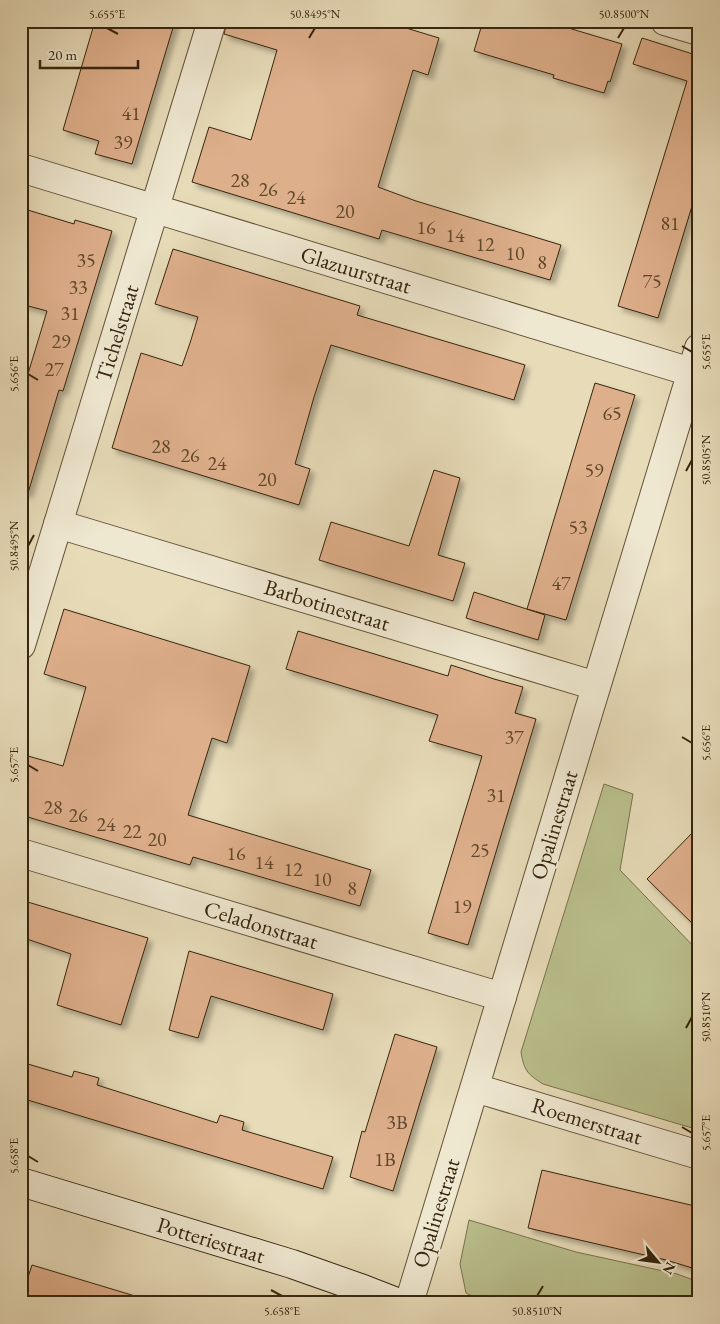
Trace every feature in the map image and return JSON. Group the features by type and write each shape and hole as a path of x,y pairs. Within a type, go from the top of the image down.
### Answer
{"street":[{"name":"Tichelstraat","path":"21,645 212,21"},
{"path":"665,21 699,31"},
{"name":"Glazuurstraat","path":"21,168 155,208 695,360"},
{"name":"Opalinestraat","path":"409,1303 695,360"},
{"name":"Barbotinestraat","path":"58,524 596,686"},
{"name":"Celadonstraat","path":"21,853 502,997"},
{"name":"Roemerstraat","path":"475,1088 699,1155"},
{"name":"Potteriestraat","path":"21,1182 292,1264 360,1296 399,1303"}],"green space":[{"path":"604,784 633,794 620,870 699,952 699,1130 543,1084 527,1071 523,1063 521,1052"},
{"path":"469,1220 576,1252 677,1274 699,1282 699,1303 486,1303 466,1293 460,1264"}],"building":[{"path":"95,21 175,21 132,164 95,154 99,141 63,130"},
{"path":"227,21 383,21 439,38 428,75 413,70 378,187 416,201 561,245 550,280 382,230 379,239 192,182 209,127 251,140 277,50 224,34"},
{"path":"483,21 545,21 622,44 610,82 608,81 604,93 553,78 554,75 474,51"},
{"path":"642,38 699,56 699,183 658,318 618,306 687,81 633,64"},
{"path":"21,208 74,224 75,220 112,231 63,391 59,390 28,493 21,492 21,397 47,311 21,304"},
{"path":"173,249 360,306 357,315 525,365 514,400 331,345 295,464 310,469 299,505 112,448 141,353 182,366 198,317 155,304"},
{"path":"595,383 635,395 566,620 527,609"},
{"path":"434,470 460,478 438,555 465,563 453,601 319,560 331,522 409,546"},
{"path":"474,592 545,615 538,640 466,618"},
{"path":"64,609 250,666 227,743 212,738 188,815 371,870 360,906 193,857 190,865 21,815 21,754 63,766 86,687 44,674"},
{"path":"298,631 448,676 451,665 523,687 515,713 536,719 468,945 428,933 482,756 429,741 438,715 286,669"},
{"path":"699,826 699,930 647,879"},
{"path":"21,900 148,938 121,1025 57,1005 71,954 21,937"},
{"path":"189,951 333,994 323,1030 211,996 198,1038 169,1030"},
{"path":"395,1034 437,1047 393,1191 350,1177 362,1131 365,1132"},
{"path":"21,1062 72,1077 74,1071 99,1078 97,1085 217,1123 220,1115 244,1122 242,1130 333,1157 323,1189 21,1098"},
{"path":"542,1170 699,1207 699,1270 666,1260 528,1228"},
{"path":"32,1265 135,1296 134,1303 21,1303"}]}
